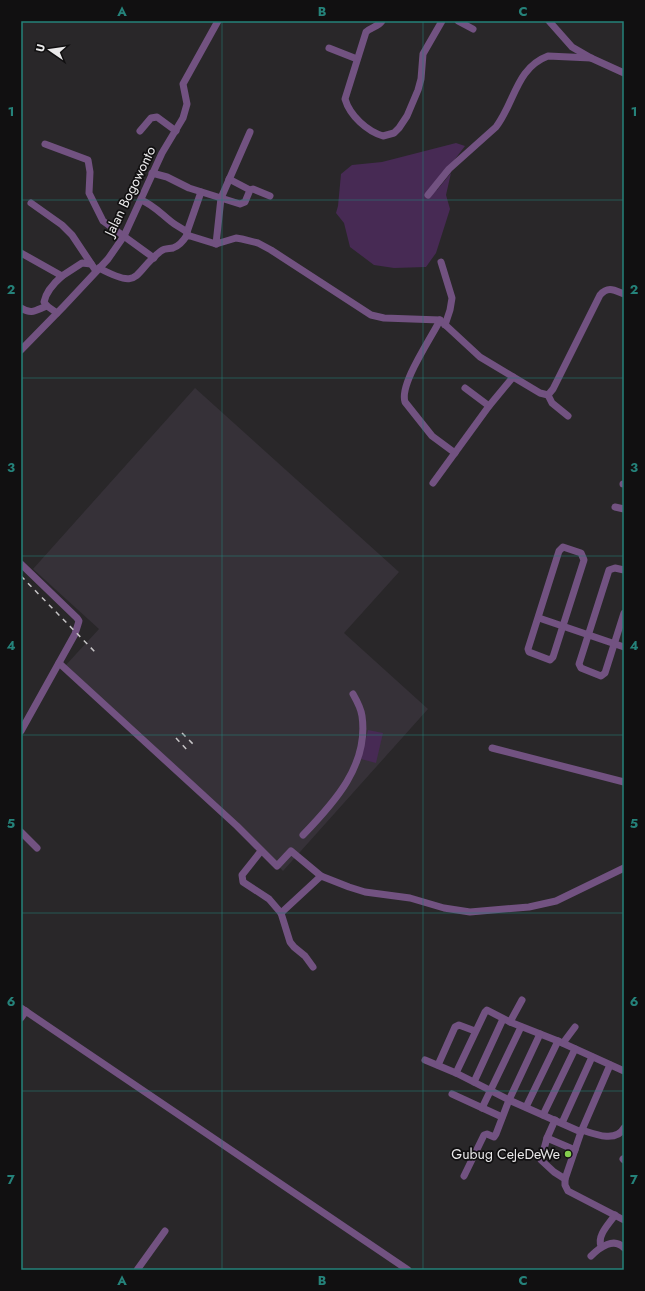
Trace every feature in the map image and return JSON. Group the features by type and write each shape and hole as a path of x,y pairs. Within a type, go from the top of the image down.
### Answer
{"street":[{"name":"Jalan Bogowonto","path":"21,350 114,252 124,236 162,153 183,118 186,109 183,84 218,21"},
{"path":"382,21 366,32 346,95 346,103 354,116 371,131 383,136 394,134 414,101 421,79 423,54 442,21"},
{"path":"458,21 473,29"},
{"path":"549,21 572,47 591,58 624,73"},
{"path":"329,48 357,59"},
{"path":"428,195 449,168 496,127 502,119 523,74 530,66 548,56 591,58"},
{"path":"140,130 151,118 157,117 176,130"},
{"path":"216,244 221,198 250,132"},
{"path":"45,144 88,160 90,172 89,193 100,217 154,258"},
{"path":"152,173 167,177 189,188 240,204 245,202 250,190"},
{"path":"229,180 250,190 254,189 270,196"},
{"path":"30,203 72,235 91,264 98,269 126,279 140,274 163,250 179,245 187,233 201,192"},
{"path":"141,200 151,205 187,233 216,244 236,238 258,243 371,315 377,317 443,323 480,357 540,393 548,395 552,403 568,416"},
{"path":"21,253 62,276"},
{"path":"441,262 452,298 450,310 412,372 403,397 405,402 432,436 455,453"},
{"path":"57,313 44,302 46,295 53,284 62,276 82,263 91,264"},
{"path":"548,395 553,389 600,295 604,290 608,289 624,294"},
{"path":"21,308 32,312 47,306"},
{"path":"433,483 513,377"},
{"path":"465,388 490,406"},
{"path":"615,507 624,509"},
{"path":"563,547 582,554 584,560 553,657 550,660 528,651 538,618 559,550 563,547"},
{"path":"21,564 78,620 75,634 61,665 23,723 21,731"},
{"path":"624,570 615,568 608,570 579,667 601,676 605,673 624,613"},
{"path":"538,618 624,647"},
{"path":"61,665 237,826 260,851 277,866 291,851 321,876 349,887 365,892 410,898 444,908 470,912 529,907 556,901 624,868"},
{"path":"303,835 322,815 356,766 361,744 362,724 360,707 353,694"},
{"path":"492,748 624,782"},
{"path":"21,832 37,848"},
{"path":"260,851 242,875 242,882 269,899 281,913 290,942 305,956 313,967"},
{"path":"281,913 321,876"},
{"path":"474,1082 507,1020 522,1000"},
{"path":"21,1018 23,1010 408,1270"},
{"path":"456,1072 486,1011 624,1071"},
{"path":"438,1065 455,1027 459,1025 475,1031"},
{"path":"482,1108 521,1027"},
{"path":"526,1107 560,1042 575,1027"},
{"path":"464,1176 484,1134 495,1136 509,1100 540,1034"},
{"path":"543,1115 575,1049"},
{"path":"565,1179 554,1172 541,1160 547,1138 558,1122 592,1057"},
{"path":"425,1060 456,1072 509,1100 581,1131 608,1136 621,1133 624,1128"},
{"path":"610,1065 581,1131 565,1179 565,1185 568,1191 624,1220"},
{"path":"452,1094 502,1117"},
{"path":"547,1138 575,1150"},
{"path":"601,1246 601,1237 615,1215"},
{"path":"137,1270 165,1231"},
{"path":"592,1256 601,1246 611,1243 623,1245"}],"shaded area":[{"path":"456,143 465,146 432,189 433,191 437,190 451,173 446,195 450,209 436,253 426,267 394,268 374,265 350,247 344,223 336,213 341,174 352,165 382,162"},
{"path":"195,388 399,572 344,633 428,709 283,871 217,803 65,666 99,629 33,569"},
{"path":"368,730 383,733 376,763 361,759"}],"railway":[{"path":"21,576 96,653"},
{"path":"182,733 193,744"},
{"path":"176,738 188,751"}],"place":[{"name":"Gubug CeJeDeWe","path":"568,1154"}]}
